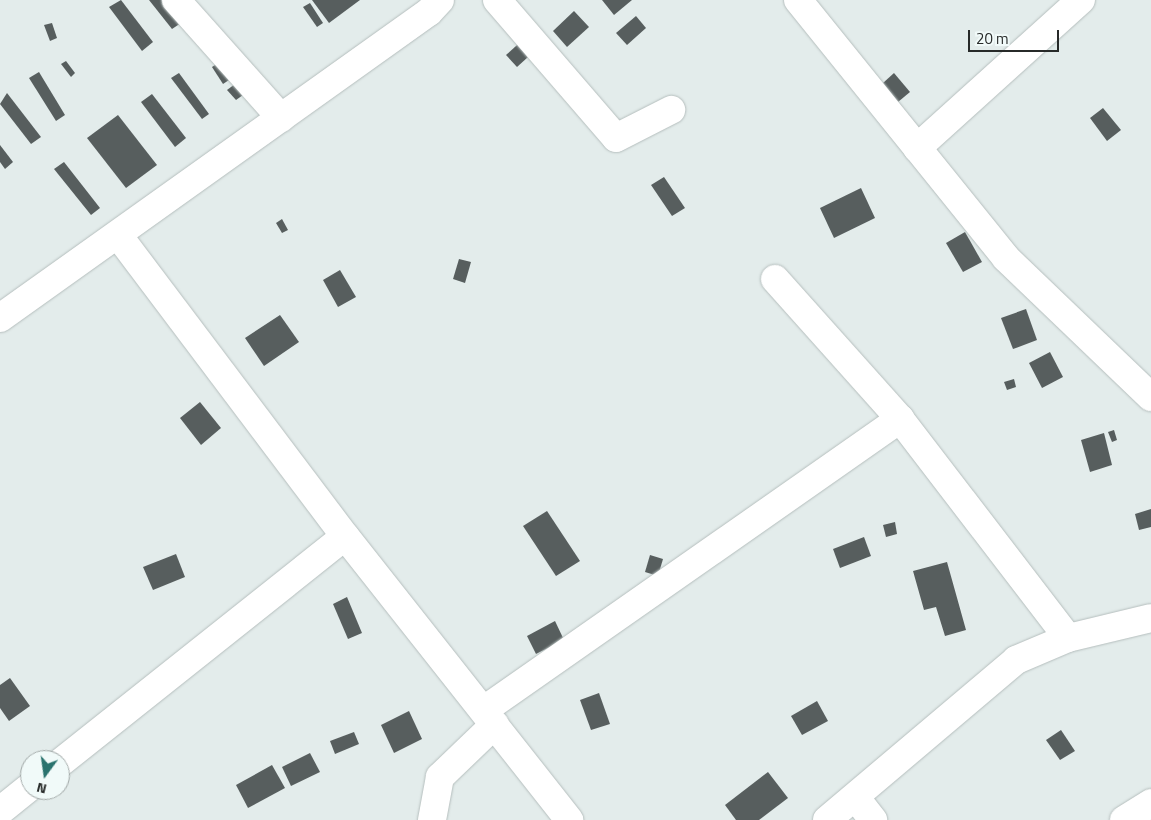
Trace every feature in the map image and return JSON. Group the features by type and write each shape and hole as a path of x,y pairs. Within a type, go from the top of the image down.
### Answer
{"street":[{"path":"176,0 281,118"},
{"path":"0,318 429,12 440,0"},
{"path":"497,0 616,138 672,110"},
{"path":"798,0 1006,258 1142,384 1151,397"},
{"path":"917,148 1081,0"},
{"path":"118,235 345,536 569,820"},
{"path":"776,279 900,419 1068,638"},
{"path":"432,820 440,777 489,717 900,419"},
{"path":"70,755 345,536"},
{"path":"828,820 1016,660 1068,638 1151,618"},
{"path":"0,811 20,795"},
{"path":"856,798 873,820"},
{"path":"1124,820 1151,803"}],"building":[{"path":"121,0 153,42 142,51 109,7"},
{"path":"149,0 162,0 181,23 172,29"},
{"path":"312,0 360,0 329,23"},
{"path":"602,0 632,0 614,15"},
{"path":"310,3 323,23 317,27 303,7"},
{"path":"574,11 589,27 567,47 553,31"},
{"path":"636,16 646,28 627,45 616,33"},
{"path":"52,23 57,38 50,41 44,25"},
{"path":"527,36 538,48 517,67 506,55"},
{"path":"66,61 75,73 71,77 61,64"},
{"path":"218,63 229,80 223,84 212,67"},
{"path":"39,72 65,115 56,121 29,78"},
{"path":"179,73 209,114 202,119 171,78"},
{"path":"894,73 910,92 898,102 883,83"},
{"path":"235,84 243,95 236,100 227,90"},
{"path":"7,93 41,137 31,144 0,104"},
{"path":"152,94 186,138 175,147 141,102"},
{"path":"1103,108 1121,130 1107,141 1090,118"},
{"path":"118,115 157,165 126,188 87,138"},
{"path":"0,145 13,162 5,169 0,162"},
{"path":"64,162 100,208 91,215 54,169"},
{"path":"664,177 685,208 672,216 651,185"},
{"path":"861,188 875,218 834,238 820,208"},
{"path":"282,219 288,230 282,233 276,223"},
{"path":"965,232 982,262 963,272 946,243"},
{"path":"459,259 471,262 465,283 453,279"},
{"path":"340,270 356,297 338,307 323,280"},
{"path":"1026,309 1037,340 1013,349 1001,318"},
{"path":"280,315 299,342 264,366 245,338"},
{"path":"1050,352 1063,377 1042,388 1029,363"},
{"path":"1014,379 1016,387 1007,390 1004,382"},
{"path":"200,402 221,428 201,445 180,418"},
{"path":"1114,430 1117,440 1112,442 1108,432"},
{"path":"1104,433 1112,465 1090,472 1081,440"},
{"path":"1151,509 1151,527 1139,530 1135,514"},
{"path":"547,511 580,561 556,576 523,526"},
{"path":"895,522 897,534 886,537 883,525"},
{"path":"864,537 871,556 840,568 833,549"},
{"path":"176,554 185,577 153,590 143,567"},
{"path":"650,555 663,559 658,576 645,572"},
{"path":"947,562 966,630 945,636 936,607 924,610 913,571"},
{"path":"347,597 362,633 348,639 333,604"},
{"path":"555,621 564,640 536,654 527,636"},
{"path":"10,678 30,706 9,721 0,708 0,685"},
{"path":"599,693 610,724 591,730 580,700"},
{"path":"817,701 828,721 802,735 791,716"},
{"path":"409,711 422,739 394,753 381,725"},
{"path":"1061,730 1075,751 1060,760 1046,740"},
{"path":"354,732 359,744 335,754 330,741"},
{"path":"310,753 320,772 291,786 282,767"},
{"path":"272,765 285,788 248,808 236,785"},
{"path":"768,772 788,798 759,820 736,820 725,805"}]}
